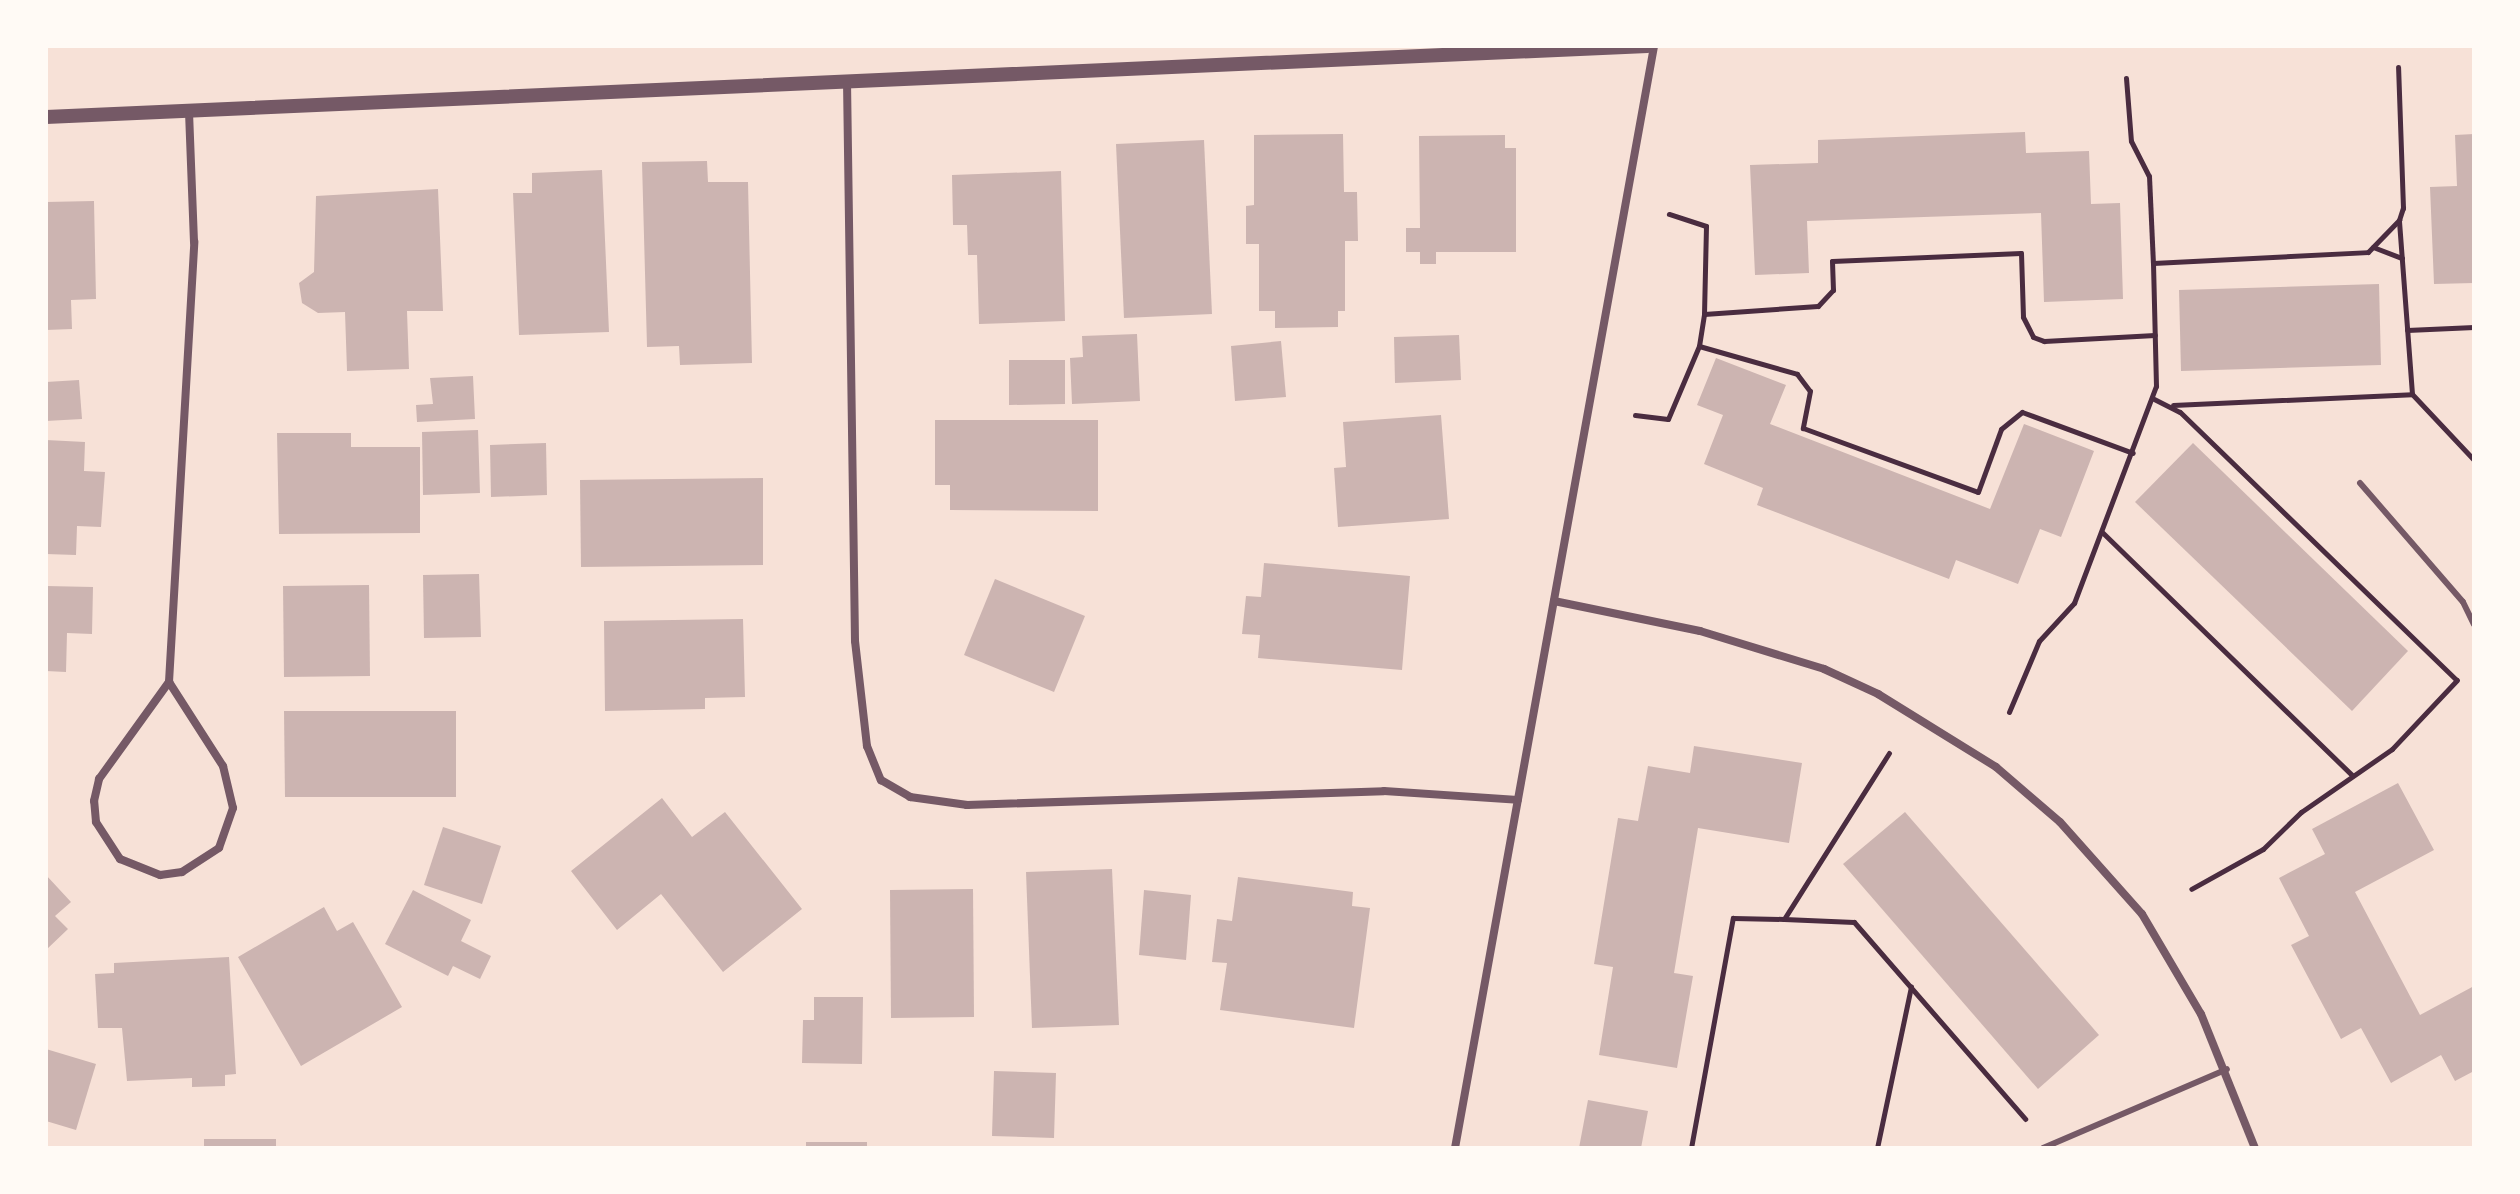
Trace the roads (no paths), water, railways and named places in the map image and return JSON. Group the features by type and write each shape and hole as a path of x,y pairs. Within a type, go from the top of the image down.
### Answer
{"street":[{"path":"46,117 1647,46"},
{"path":"1455,1148 1654,46"},
{"path":"847,81 855,641 867,746 881,780 910,797 967,805 1384,791 1518,800"},
{"path":"169,682 223,766 233,808 219,848 182,872 160,875 120,859 96,822 94,801 99,779 169,682 194,242 189,111"},
{"path":"1554,601 1714,635 1824,669 1902,708 1996,767 2060,822 2142,914 2172,959 2227,1069 2255,1148"}],"lane":[{"path":"2360,483 2463,602 2474,625"},
{"path":"2043,1148 2227,1069"}]}
